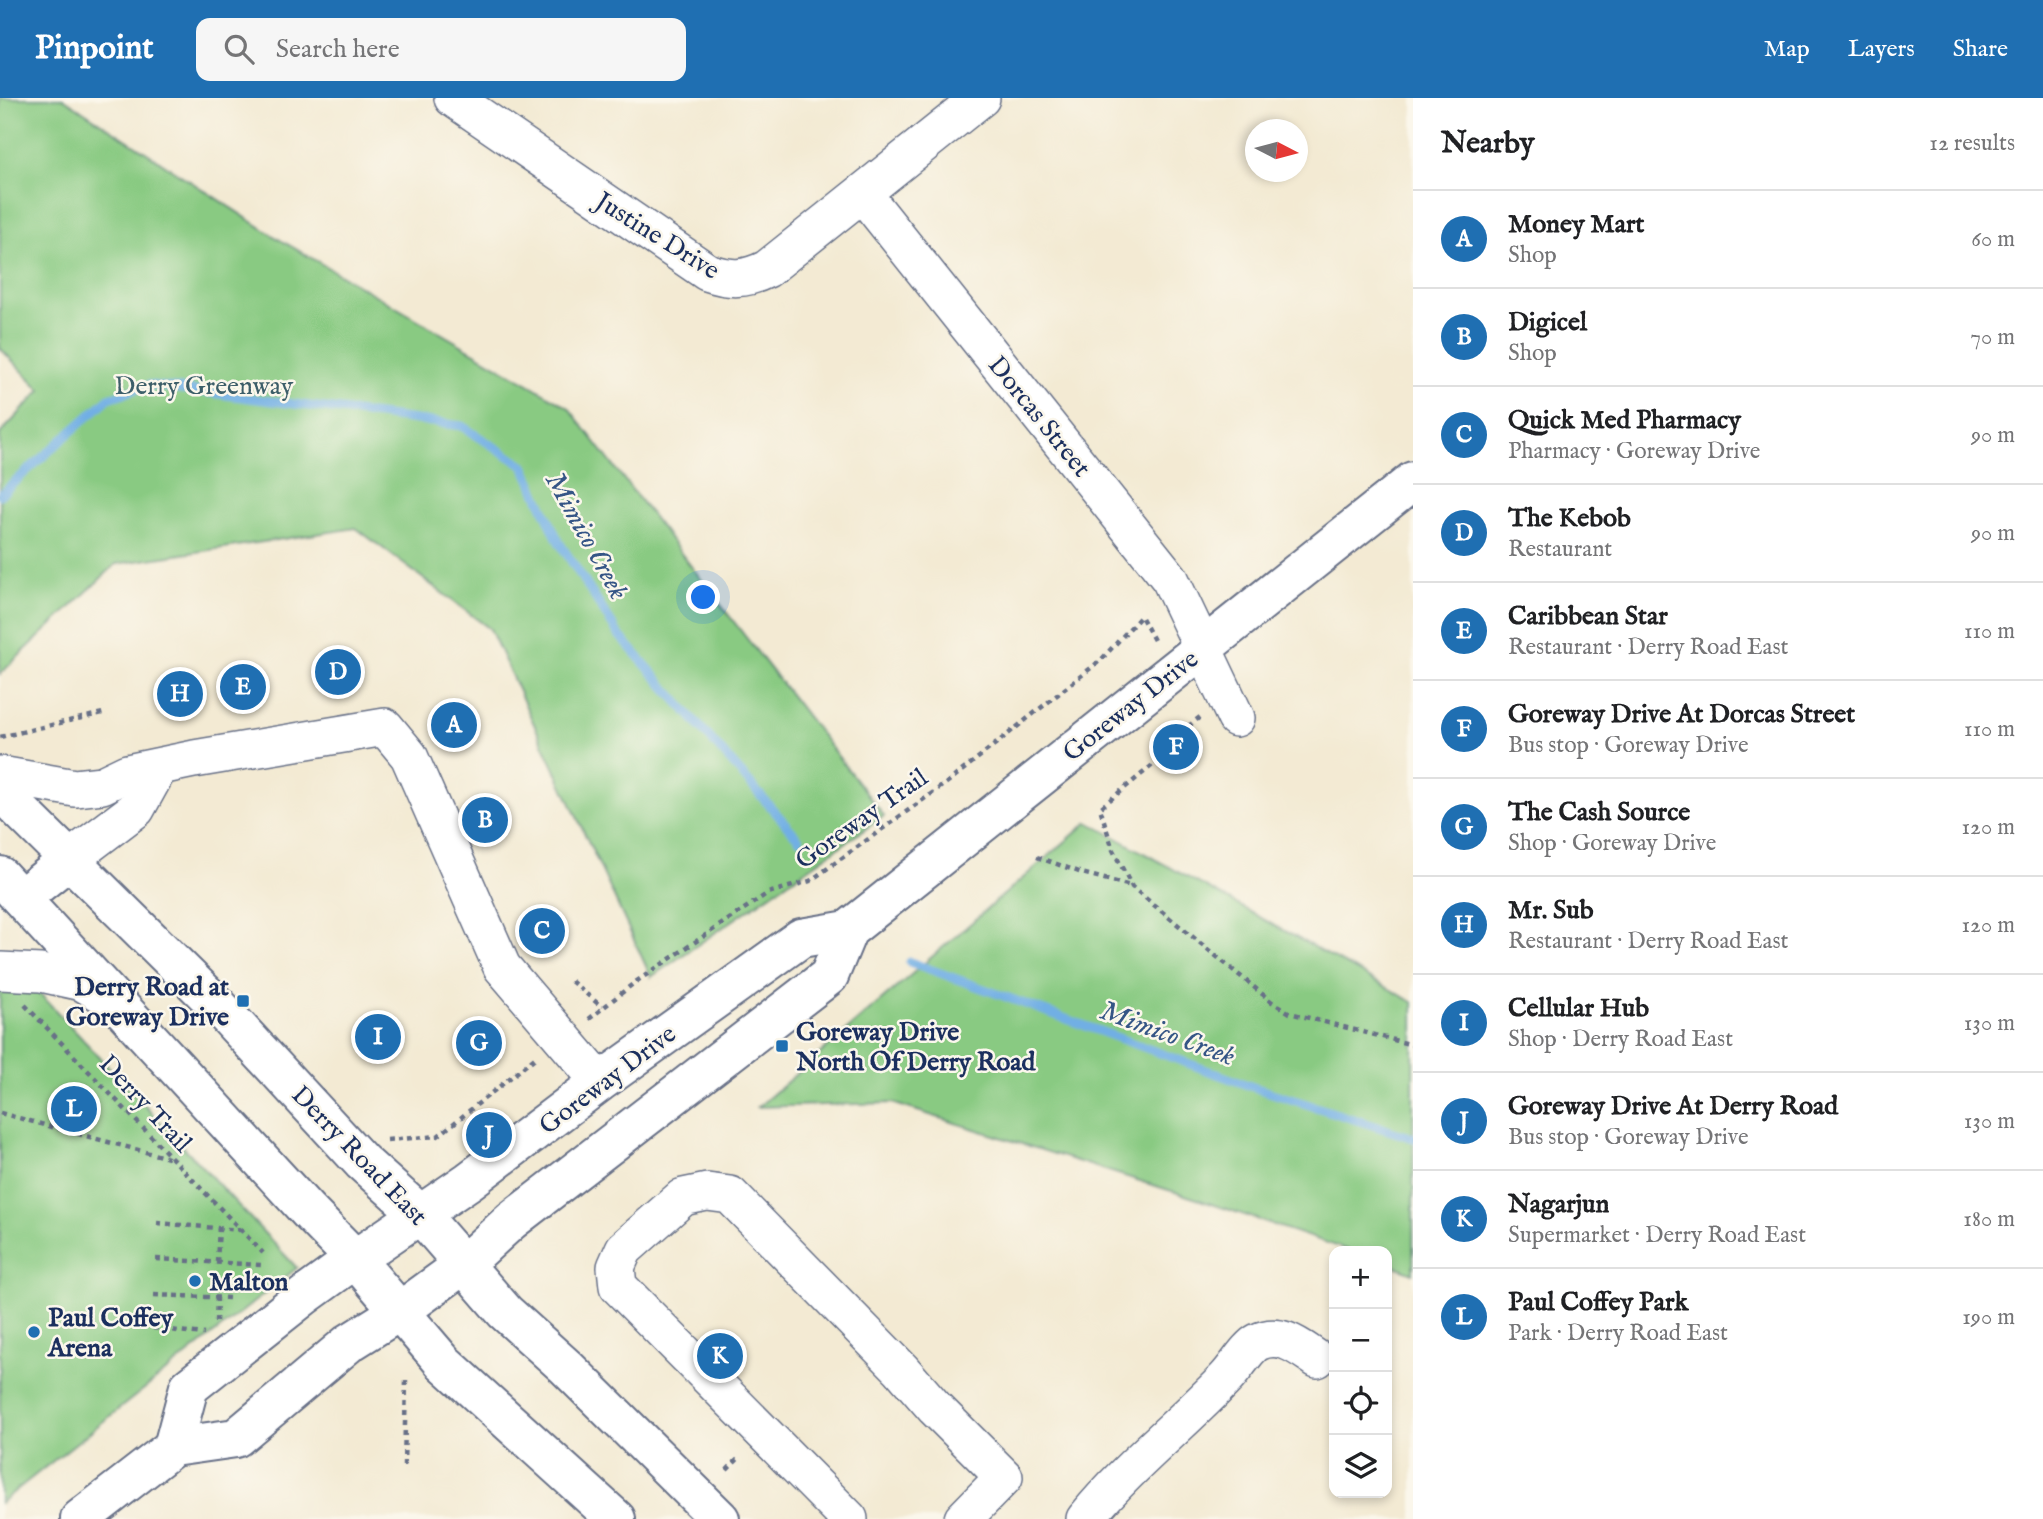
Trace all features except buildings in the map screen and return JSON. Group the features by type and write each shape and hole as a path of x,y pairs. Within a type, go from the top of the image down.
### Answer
{"main road":[{"name":"Goreway Drive","path":"80,1519 173,1447 236,1438 349,1343 400,1311 463,1265 510,1221 829,976 848,930 920,871 1202,649 1409,493"},
{"name":"Derry Road East","path":"0,791 219,1007 362,1162 420,1214 505,1312 566,1367 720,1519"},
{"path":"70,859 11,887 308,1212 355,1259 443,1363 615,1519"},
{"name":"Goreway Drive","path":"173,1447 189,1387 355,1259 480,1173 600,1082 801,938 848,930"}],"street":[{"name":"Justine Drive","path":"453,98 707,272 726,279 749,278 767,269 981,98"},
{"name":"Dorcas Street","path":"863,194 1170,579 1236,718"},
{"path":"0,775 75,788 102,785 127,773 194,759 385,727 409,756 502,967 600,1082"},
{"path":"70,859 136,808 158,768"},
{"path":"9,984 41,973 82,982 114,1001"},
{"path":"849,1519 618,1286 616,1267 624,1249 683,1197 706,1192 730,1195 1004,1477 963,1519"},
{"path":"1085,1519 1106,1494 1228,1376 1256,1342 1272,1338 1287,1340 1317,1359"}],"path":[{"name":"Goreway Trail","path":"584,1023 634,983 768,893 810,881 845,856 948,780 1101,660 1141,616 1148,629"},
{"path":"0,737 103,713"},
{"path":"1200,716 1174,737 1170,751 1100,808 1113,850 1132,887 1272,1002 1290,1013 1413,1045"},
{"path":"1037,857 1132,887"},
{"path":"571,981 602,1007"},
{"name":"Derry Trail","path":"9,984 263,1253"},
{"path":"386,1140 439,1136 540,1054"},
{"path":"0,1113 171,1158"},
{"path":"157,1223 240,1230"},
{"path":"217,1262 219,1228"},
{"path":"156,1259 261,1265"},
{"path":"154,1295 232,1298"},
{"path":"216,1326 217,1298"},
{"path":"153,1328 205,1334"},
{"path":"404,1466 406,1381"}],"green space":[{"name":"Derry Greenway","path":"0,98 63,98 277,238 568,407 884,816 651,977 490,629 356,528 116,564 0,674 0,434 41,390 0,348"},
{"path":"1088,822 1413,1002 1413,1273 1392,1265 1392,1246 1336,1246 1194,1198 892,1103 758,1107"},
{"path":"0,951 297,1268 0,1503"}],"waterway":[{"name":"Mimico Creek","path":"0,495 109,398 149,385 462,426 524,466 559,542 619,635 799,839"},
{"name":"Mimico Creek","path":"910,962 1253,1087 1413,1138"}],"place":[{"name":"The Kebob","path":"338,672"},
{"name":"Caribbean Star","path":"243,687"},
{"name":"Mr. Sub","path":"180,694"},
{"name":"Money Mart","path":"454,725"},
{"name":"Goreway Drive At Dorcas Street","path":"1176,747"},
{"name":"Digicel","path":"485,820"},
{"name":"Quick Med Pharmacy","path":"542,931"},
{"name":"Derry Road at Goreway Drive","path":"243,1001"},
{"name":"Cellular Hub","path":"378,1037"},
{"name":"The Cash Source","path":"479,1043"},
{"name":"Goreway Drive North Of Derry Road","path":"782,1046"},
{"name":"Paul Coffey Park","path":"74,1109"},
{"name":"Goreway Drive At Derry Road","path":"489,1135"},
{"name":"Malton","path":"195,1281"},
{"name":"Paul Coffey Arena","path":"34,1332"},
{"name":"Nagarjun","path":"720,1356"}]}
